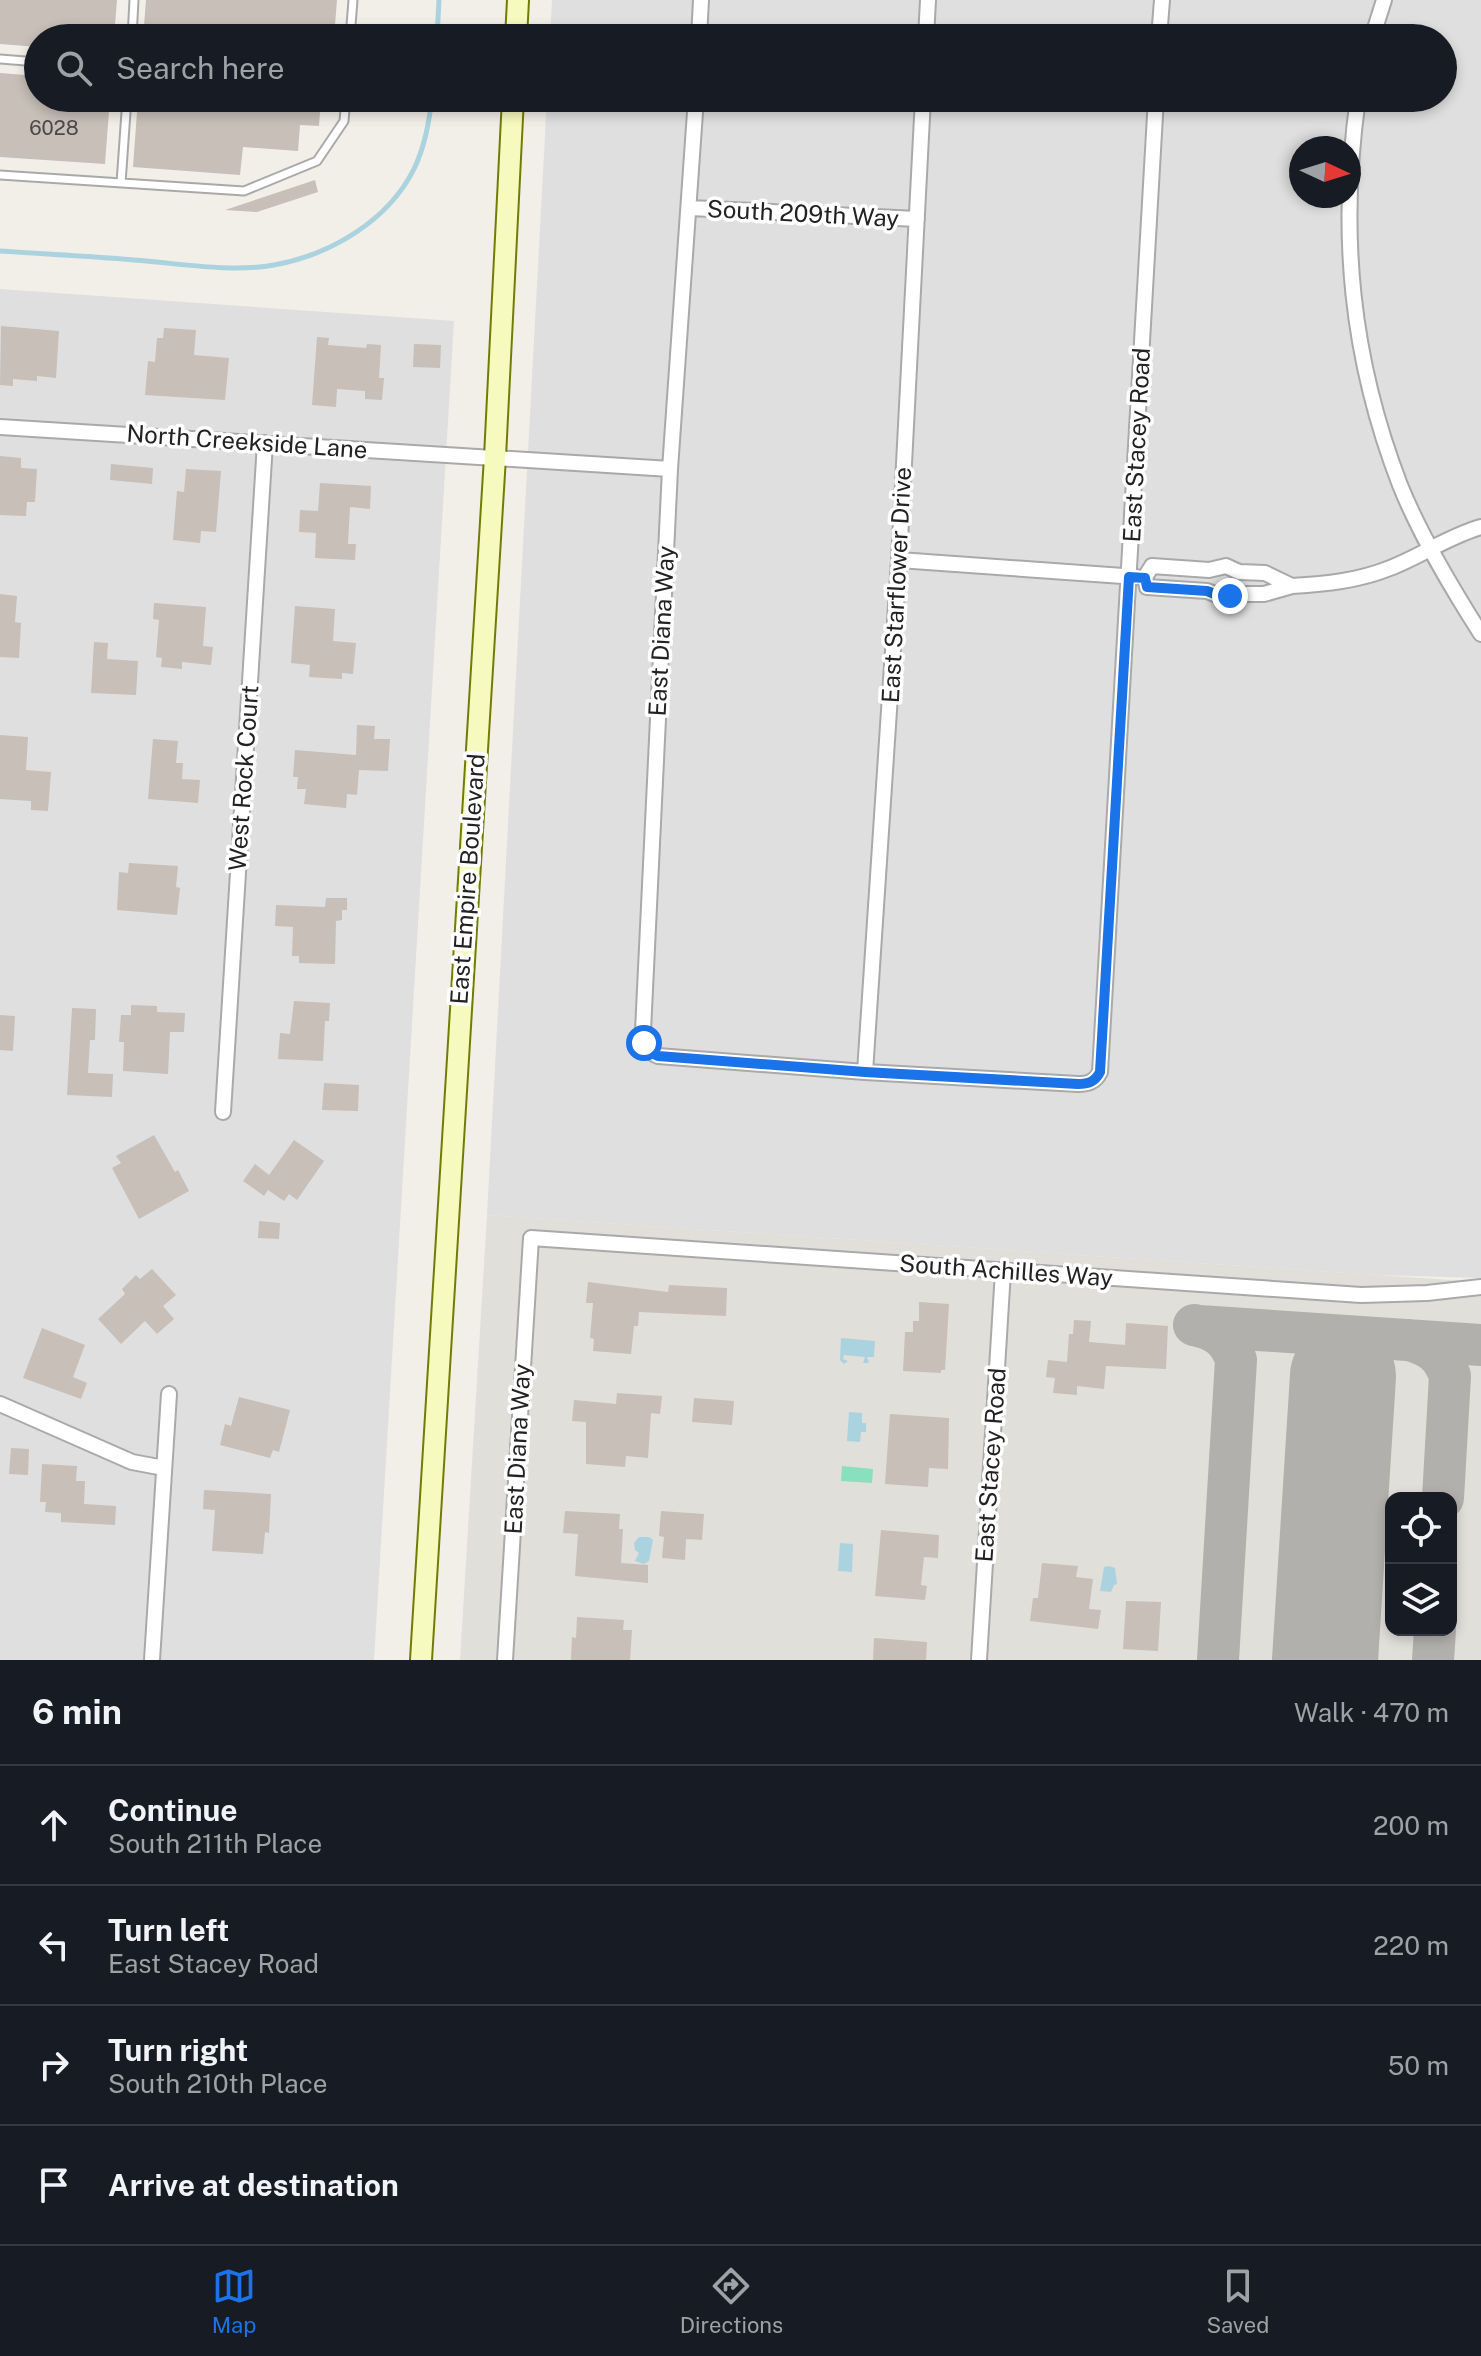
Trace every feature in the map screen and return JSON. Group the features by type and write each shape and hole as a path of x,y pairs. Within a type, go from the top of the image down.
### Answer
{"street":[{"path":"517,24 518,0"},
{"path":"700,24 701,0"},
{"path":"927,24 928,0"},
{"path":"1160,24 1162,0"},
{"path":"1376,24 1384,0"},
{"name":"East Empire Boulevard","path":"421,1660 495,457 512,112"},
{"name":"East Diana Way","path":"695,112 670,469 644,1043 650,1052 658,1056 865,1072"},
{"name":"East Starflower Drive","path":"865,1072 899,560 922,112"},
{"name":"East Stacey Road","path":"865,1072 1088,1084 1100,1072 1155,112"},
{"path":"1356,112 1350,161 1348,228 1353,308 1380,428 1401,488 1431,549 1481,634"},
{"name":"South 209th Way","path":"690,208 917,219"},
{"name":"North Creekside Lane","path":"0,427 670,469"},
{"name":"West Rock Court","path":"223,1112 265,443"},
{"path":"1292,586 1265,573 1239,572 1226,566 1209,570 1152,566 1145,578 1147,587 1207,591 1220,596 1264,594 1292,586 1318,585 1370,575 1481,527"},
{"path":"899,560 1145,578"},
{"path":"1207,591 1209,570"},
{"name":"East Diana Way","path":"505,1660 531,1238"},
{"name":"South Achilles Way","path":"531,1238 1361,1295 1481,1287"},
{"name":"East Stacey Road","path":"979,1660 1003,1271"},
{"path":"152,1660 169,1394"},
{"path":"0,1404 132,1462 164,1468"}],"lane":[{"path":"133,24 134,0"},
{"path":"351,24 353,0"},
{"path":"0,59 24,61"},
{"path":"121,183 126,112"},
{"path":"0,175 244,191 317,161 344,121 345,112"}],"shaded area":[{"path":"552,0 1481,0 1481,1278 1377,1275 487,1215 546,112 1457,112 1457,24 551,24"},
{"path":"0,289 454,321 374,1660 0,1660"},
{"path":"487,1215 1481,1282 1481,1660 460,1660"}],"green space":[{"path":"842,1466 873,1469 872,1483 841,1481"}],"water":[{"path":"841,1338 875,1341 874,1357 867,1357 869,1363 863,1363 865,1357 844,1355 843,1359 848,1361 844,1364 840,1360"},
{"path":"849,1412 862,1413 862,1423 866,1423 866,1432 861,1432 860,1442 847,1441"},
{"path":"639,1537 653,1540 649,1561 644,1564 635,1561 639,1553 634,1543"},
{"path":"840,1543 853,1544 852,1572 838,1571"},
{"path":"1104,1567 1115,1568 1117,1584 1111,1592 1100,1591"}],"building":[{"path":"0,0 117,0 115,24 24,24 24,46 0,44"},
{"path":"146,0 337,0 335,24 144,24"},
{"path":"0,73 24,75 24,112 109,112 105,164 0,157"},
{"path":"137,112 320,112 319,126 300,125 298,151 243,147 240,175 133,167"},
{"path":"315,180 318,192 257,212 225,210"},
{"path":"1,326 59,331 56,378 37,376 37,381 13,379 13,386 0,385"},
{"path":"164,328 196,330 194,355 229,358 225,400 145,395 148,361 155,362 157,338 163,338"},
{"path":"317,337 329,338 328,345 366,348 367,344 381,345 379,378 384,378 382,400 365,399 365,391 337,389 336,407 312,405"},
{"path":"414,344 441,345 440,368 413,367"},
{"path":"0,456 21,458 21,468 37,469 35,502 27,502 26,516 0,515"},
{"path":"111,464 153,468 152,484 110,480"},
{"path":"186,469 221,471 216,532 201,531 200,543 173,540 177,491 184,492"},
{"path":"320,483 371,486 370,509 350,507 348,544 356,544 355,560 315,558 316,533 299,532 300,510 318,511"},
{"path":"0,594 17,596 15,622 21,623 19,658 0,657"},
{"path":"154,603 206,607 203,646 213,647 211,665 182,662 182,669 161,667 162,658 156,657 159,620 153,619"},
{"path":"295,606 335,609 333,641 356,643 353,674 342,673 342,679 309,677 310,665 291,663"},
{"path":"94,642 108,643 107,659 138,661 136,695 91,693"},
{"path":"357,725 375,726 374,739 390,739 388,771 359,770 357,795 347,794 346,808 304,804 306,789 297,789 298,777 293,777 295,750 356,755"},
{"path":"0,735 28,737 26,770 51,772 48,811 31,810 31,801 0,799"},
{"path":"153,739 178,741 176,763 183,763 182,779 200,780 198,803 148,799"},
{"path":"129,863 178,866 176,887 180,888 177,915 117,910 119,872 128,873"},
{"path":"326,898 347,898 347,910 342,910 342,920 336,921 335,964 299,963 299,956 292,956 293,927 275,926 276,905 325,907"},
{"path":"294,1001 330,1003 329,1021 325,1021 323,1061 278,1059 280,1033 290,1034"},
{"path":"131,1005 157,1006 157,1012 185,1013 184,1032 170,1032 168,1074 123,1071 124,1042 119,1042 121,1015 131,1015"},
{"path":"72,1008 96,1009 95,1040 90,1040 88,1073 113,1074 112,1097 67,1095"},
{"path":"0,1015 15,1016 13,1051 0,1050"},
{"path":"324,1083 359,1085 358,1111 322,1110"},
{"path":"154,1135 189,1191 139,1219 112,1168 121,1163 116,1156"},
{"path":"294,1140 324,1161 297,1200 289,1194 284,1201 268,1190 264,1196 243,1181 255,1164 269,1175"},
{"path":"259,1221 280,1223 279,1239 258,1238"},
{"path":"152,1269 176,1295 163,1306 174,1319 157,1334 145,1321 121,1344 98,1319 125,1294 122,1289 136,1275 140,1279"},
{"path":"588,1282 668,1292 669,1285 727,1288 726,1316 639,1312 631,1354 593,1351 594,1339 590,1338 593,1303 586,1303"},
{"path":"919,1302 949,1304 945,1370 941,1373 903,1371 905,1332 913,1332 913,1321 919,1321"},
{"path":"1074,1320 1091,1321 1089,1342 1125,1345 1126,1323 1168,1326 1166,1369 1106,1366 1104,1389 1077,1386 1077,1395 1053,1393 1055,1378 1046,1377 1048,1360 1067,1362 1069,1334 1073,1334"},
{"path":"42,1328 85,1345 73,1377 87,1383 81,1399 23,1378"},
{"path":"617,1393 662,1396 660,1414 651,1413 648,1458 626,1456 625,1467 586,1464 586,1422 572,1421 574,1400 616,1404"},
{"path":"239,1397 290,1410 279,1452 273,1450 270,1458 220,1445 225,1424 231,1426"},
{"path":"694,1398 734,1401 732,1425 692,1422"},
{"path":"890,1414 949,1418 948,1469 929,1468 928,1487 885,1484"},
{"path":"11,1448 29,1449 28,1475 9,1474"},
{"path":"42,1464 77,1466 76,1481 85,1481 84,1504 116,1506 115,1525 61,1522 61,1513 45,1512 46,1502 40,1502"},
{"path":"204,1490 271,1494 269,1533 265,1532 263,1554 212,1551 215,1510 203,1509"},
{"path":"565,1511 620,1514 619,1529 623,1529 621,1563 648,1565 648,1583 575,1576 578,1534 563,1533"},
{"path":"661,1511 704,1514 702,1540 686,1539 685,1560 662,1558 664,1537 659,1536"},
{"path":"881,1530 939,1535 938,1558 924,1557 921,1585 927,1586 925,1600 875,1596"},
{"path":"1042,1563 1078,1566 1076,1577 1093,1579 1089,1609 1101,1610 1098,1629 1030,1621 1033,1598 1038,1598"},
{"path":"1126,1601 1161,1602 1158,1651 1123,1649"},
{"path":"577,1617 624,1620 623,1630 632,1630 630,1660 571,1660"},
{"path":"874,1638 927,1642 926,1660 873,1660"}],"waterway":[{"path":"438,24 439,0"},
{"path":"0,251 204,267 257,267 295,260 355,233 389,205 414,169 430,112"}],"taxiway":[{"path":"1194,1325 1220,1336 1236,1360 1218,1660"},
{"path":"1199,1326 1481,1345"},
{"path":"1301,1333 1330,1347 1339,1359 1343,1376"},
{"path":"1409,1340 1435,1352 1450,1376 1443,1492"},
{"path":"1433,1660 1435,1636"}],"runway":[{"path":"1325,1660 1343,1376"}],"route":[{"path":"644,1043 650,1052 658,1056 1078,1084 1088,1084 1096,1079 1100,1072 1129,577 1145,578 1147,587 1207,591 1230,596"}]}
